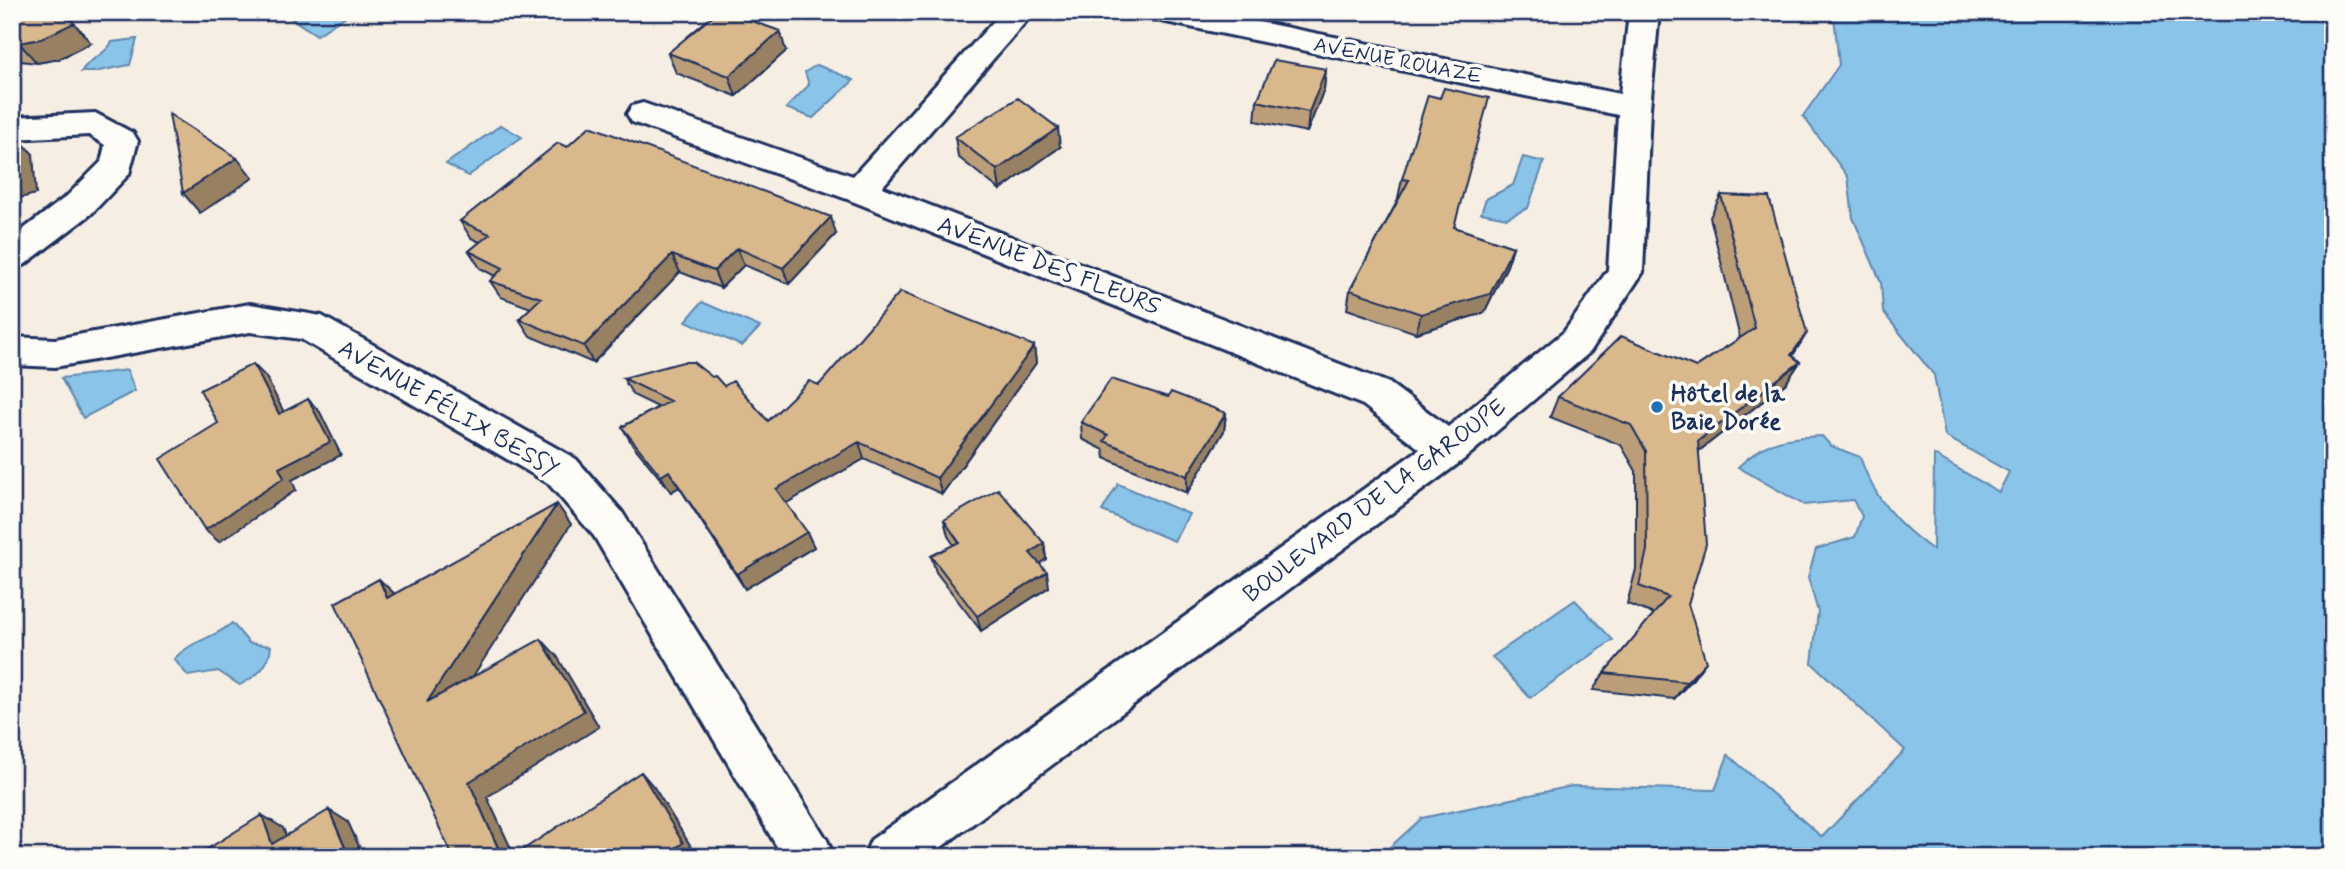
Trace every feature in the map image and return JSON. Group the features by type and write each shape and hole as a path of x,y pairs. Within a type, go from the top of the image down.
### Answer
{"street":[{"path":"859,191 1019,12"},
{"name":"AVENUE ROUAZE","path":"1161,12 1634,108"},
{"name":"BOULEVARD DE LA GAROUPE","path":"888,857 1449,449 1577,342 1625,272 1634,108 1644,12"},
{"name":"AVENUE DES FLEURS","path":"643,114 859,191 1376,394 1449,449"},
{"path":"12,128 94,124 122,141 117,166 79,205 12,256"},
{"name":"AVENUE FÉLIX BESSY","path":"12,351 55,353 250,318 309,326 562,471 608,524 810,857"}],"water":[{"path":"305,12 352,12 317,35 292,19"},
{"path":"1837,12 2333,12 2333,857 1379,857 1422,818 1572,786 1715,790 1728,755 1822,837 1905,750 1812,663 1818,612 1808,577 1816,549 1855,537 1862,516 1853,500 1804,505 1738,467 1767,445 1786,439 1822,436 1831,446 1860,457 1872,486 1889,510 1933,550 1934,455 1999,492 2009,472 1945,436 1934,375 1883,312 1881,282 1853,218 1848,177 1803,116 1839,65 1834,16"},
{"path":"137,39 130,65 81,72 112,42"},
{"path":"817,65 854,80 813,118 786,108 809,85 805,72"},
{"path":"501,125 522,137 468,176 446,164"},
{"path":"1523,157 1544,162 1528,208 1507,218 1481,213 1486,199 1513,185"},
{"path":"702,302 760,327 742,346 686,321"},
{"path":"127,370 135,391 83,418 61,378"},
{"path":"1118,484 1189,514 1174,541 1102,511"},
{"path":"1575,600 1613,640 1530,698 1492,657"},
{"path":"232,623 249,643 271,646 268,660 262,670 240,685 218,671 188,676 174,659 188,647"}],"building":[{"path":"12,12 65,12 74,23 41,39 12,43"},
{"path":"717,12 726,12 780,31 729,76 668,53"},
{"path":"1274,60 1326,69 1309,112 1257,101"},
{"path":"1444,88 1489,98 1454,227 1513,247 1490,294 1421,314 1350,290 1409,180 1402,179 1428,95 1440,98"},
{"path":"1018,98 1058,128 997,170 955,137"},
{"path":"169,114 237,158 183,193"},
{"path":"590,126 831,217 783,268 737,248 714,271 672,255 584,346 519,319 541,298 490,281 503,268 469,251 490,234 460,221 558,143 567,147"},
{"path":"12,134 17,174 12,175"},
{"path":"1721,195 1769,197 1807,333 1791,355 1800,362 1698,441 1706,544 1688,604 1706,662 1687,682 1604,673 1668,597 1639,586 1647,550 1646,451 1631,425 1558,397 1621,336 1696,367 1755,328"},
{"path":"900,292 1034,346 937,478 859,442 776,489 807,532 737,574 669,471 661,476 622,427 670,401 623,378 683,362 693,362 712,377 715,376 724,386 733,381 768,421 809,381 819,385"},
{"path":"253,364 279,414 308,399 330,442 279,468 284,478 205,530 160,459 218,423 200,390"},
{"path":"1111,379 1168,397 1171,392 1226,413 1187,476 1104,441 1108,435 1081,422"},
{"path":"998,489 1044,543 1030,553 1047,572 977,616 931,556 959,542 944,520"},
{"path":"557,504 427,702 541,639 584,711 469,782 502,857 453,857 335,603 379,579 387,598"},
{"path":"641,772 683,843 662,857 512,857"},
{"path":"329,810 349,857 202,857 201,853 262,815 272,844"}],"place":[{"name":"Hôtel de la Baie Dorée","path":"1657,407"}]}
